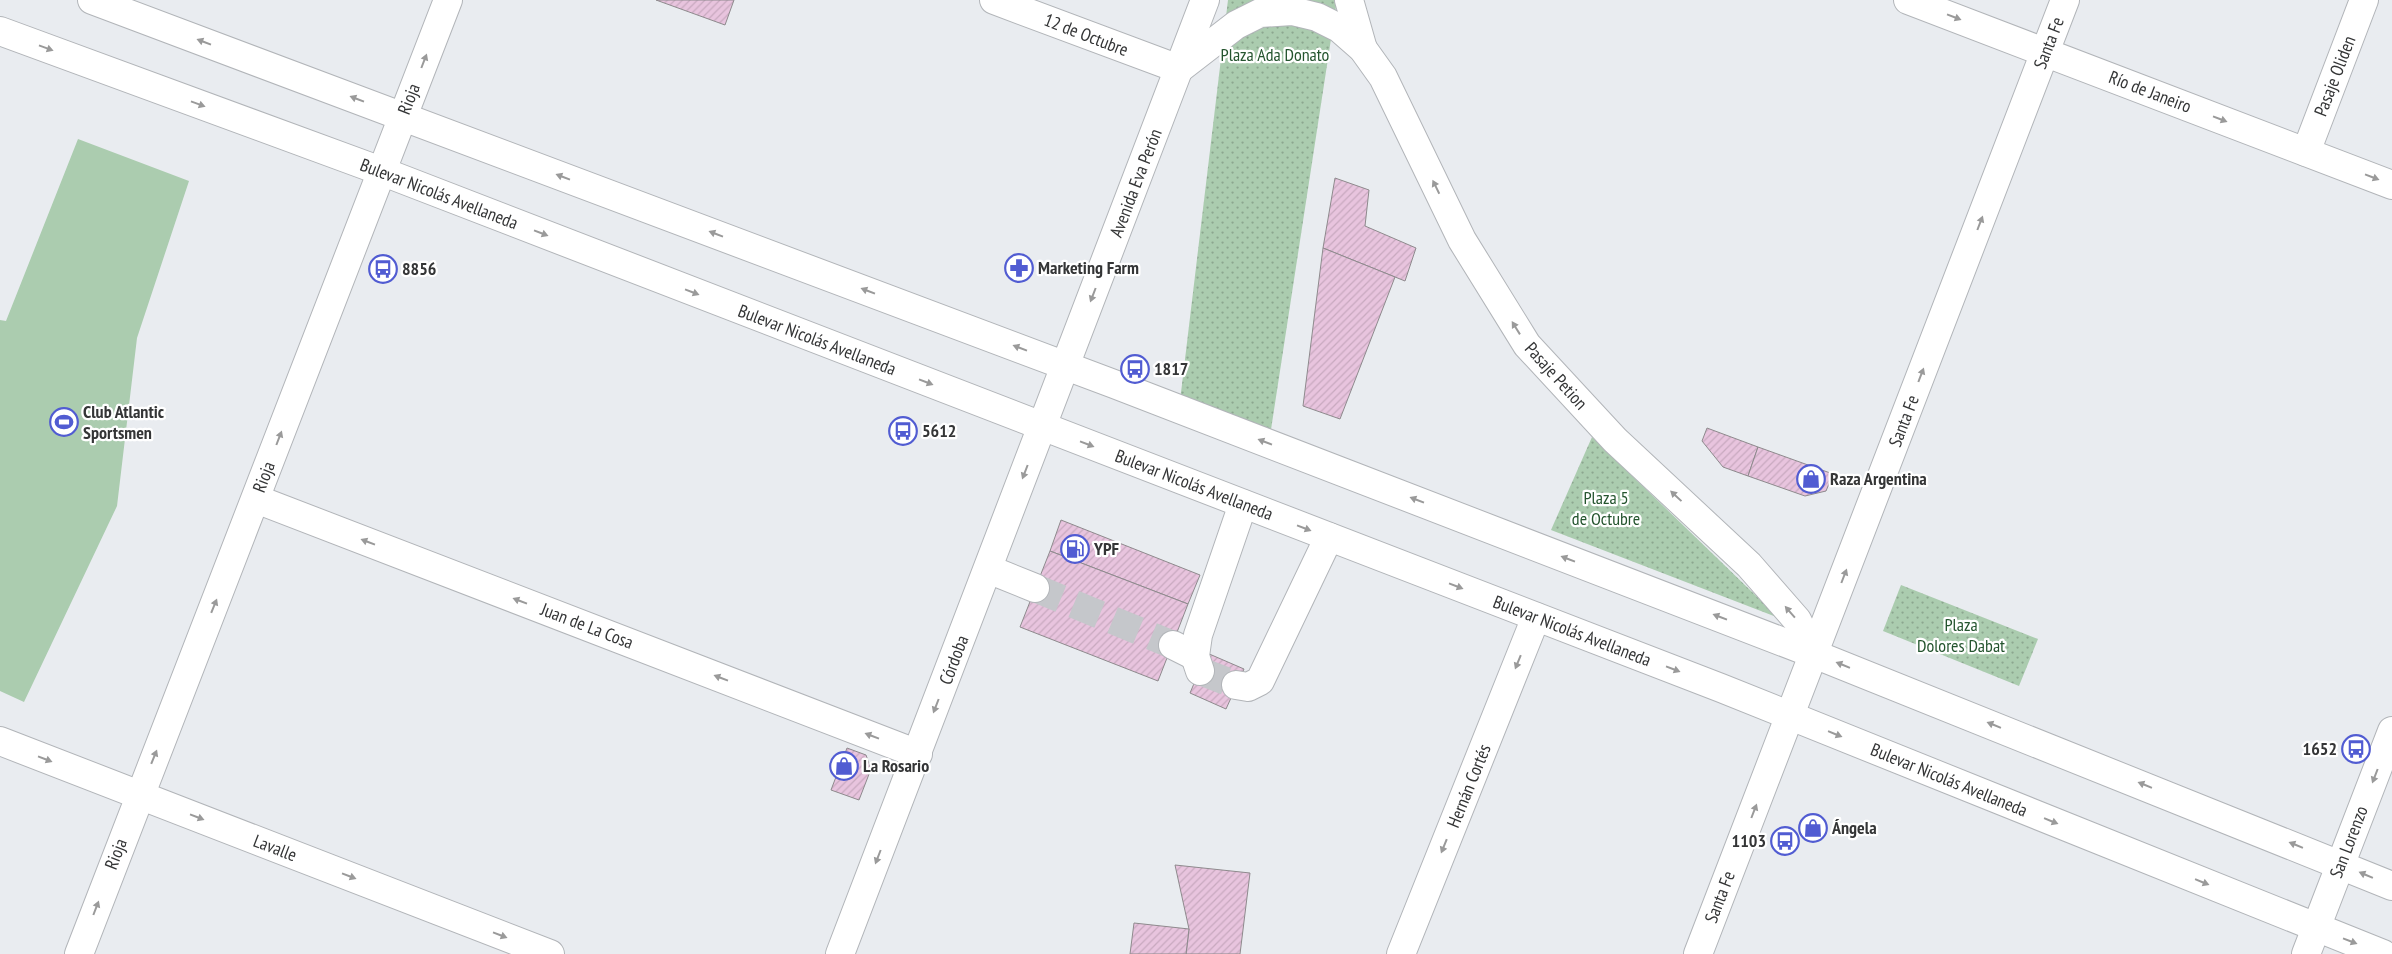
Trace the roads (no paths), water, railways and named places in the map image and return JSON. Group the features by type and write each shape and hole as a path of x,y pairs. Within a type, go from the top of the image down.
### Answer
{"main road":[{"path":"92,0 121,5 402,117 1066,365 1814,654 2392,886"},
{"name":"Rioja","path":"78,954 256,500 448,0"},
{"name":"12 de Octubre","path":"994,0 1178,69"},
{"name":"Avenida Eva Perón","path":"1066,365 1205,0"},
{"name":"Pasaje Petion","path":"1350,0 1363,49"},
{"name":"Río de Janeiro","path":"1908,0 2392,185"},
{"name":"Santa Fe","path":"1698,954 2065,0"},
{"name":"Pasaje Oliden","path":"2306,152 2364,0"},
{"name":"Pasaje Petion","path":"1178,69 1236,25 1260,13 1292,11 1317,17 1339,28 1363,49 1383,77 1462,240 1527,345 1615,440 1749,565 1797,620 1814,654"},
{"name":"Bulevar Nicolás Avellaneda","path":"0,31 381,172 1536,617 1790,716 2383,954"},
{"name":"Córdoba","path":"840,954 1066,365"},
{"name":"Juan de La Cosa","path":"256,500 918,754"},
{"path":"1189,657 1243,504"},
{"path":"1236,685 1248,686 1260,681 1329,537"},
{"path":"988,569 1035,588"},
{"name":"Hernán Cortés","path":"1401,954 1536,617"},
{"name":"San Lorenzo","path":"2306,954 2392,731"},
{"name":"Lavalle","path":"0,741 550,954"}],"tunnel":[{"path":"1035,588 1173,645"},
{"path":"1200,671 1236,685"}],"place":[{"name":"Marketing Farm","path":"1019,268"},
{"name":"8856","path":"383,269"},
{"name":"1817","path":"1135,369"},
{"name":"Club Atlantic Sportsmen","path":"64,422"},
{"name":"5612","path":"903,431"},
{"name":"Raza Argentina","path":"1811,479"},
{"name":"YPF","path":"1075,549"},
{"name":"1652","path":"2356,749"},
{"name":"La Rosario","path":"844,766"},
{"name":"Ángela","path":"1813,828"},
{"name":"1103","path":"1785,841"}],"park label":[{"name":"Plaza Ada Donato","path":"1275,55"},
{"name":"Plaza 5 de Octubre","path":"1606,508"},
{"name":"Plaza Dolores Dabat","path":"1961,635"}]}
